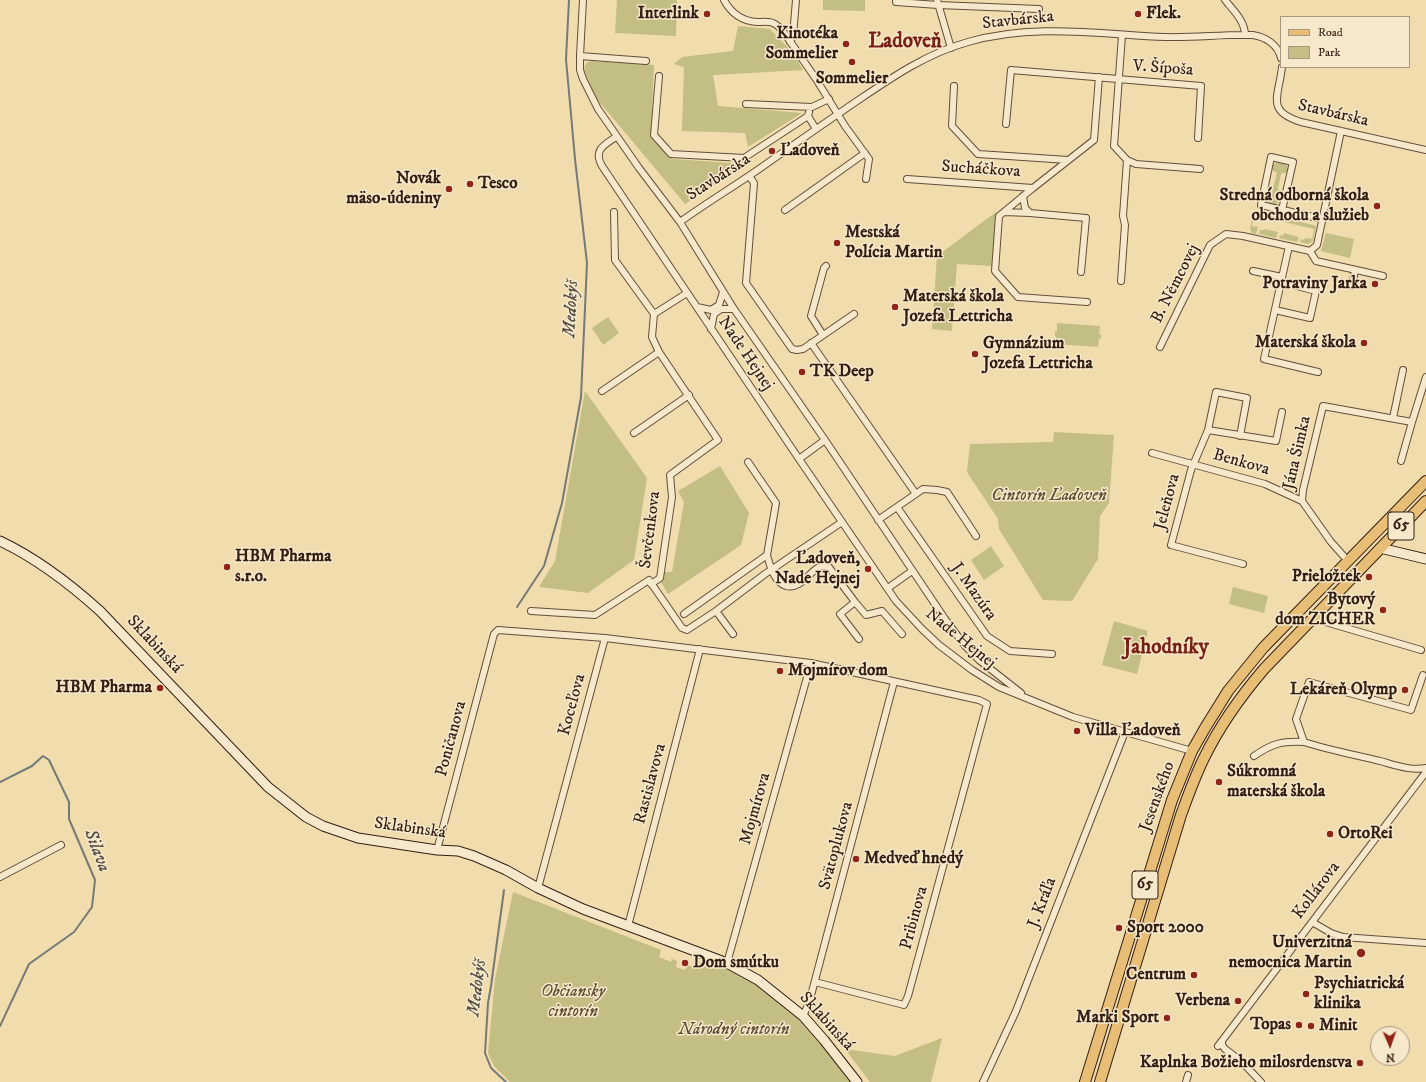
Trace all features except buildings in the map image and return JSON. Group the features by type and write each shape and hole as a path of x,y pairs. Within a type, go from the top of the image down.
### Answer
{"main road":[{"name":"Jesenského","path":"1085,1082 1172,800 1192,751 1214,712 1246,668 1303,606 1426,481"},
{"name":"Jesenského","path":"1100,1082 1181,815 1209,749 1227,718 1245,692 1274,658 1426,501"},
{"path":"1200,768 1192,751 1209,749"}],"street":[{"name":"Nade Hejnej","path":"583,0 580,70 598,109 616,137 680,222 734,309 945,620 966,647 979,660 1027,697"},
{"path":"724,0 731,11 740,17 756,22 772,22 780,27 869,159 866,179"},
{"path":"790,42 793,36 796,0"},
{"name":"Stavbárska","path":"896,0 896,2 937,2 1039,9"},
{"path":"1225,0 1241,21 1245,30 1245,35"},
{"path":"937,2 951,48"},
{"name":"Stavbárska","path":"680,222 716,196 749,176 838,114 914,64 935,54 981,38 1015,32 1069,31 1178,37 1245,35 1258,36 1268,40 1277,49 1280,56"},
{"name":"V. Šípoša","path":"1122,35 1114,146 1127,160"},
{"path":"580,56 646,61"},
{"name":"Stavbárska","path":"1282,68 1277,104 1281,112 1290,118 1426,150"},
{"path":"1006,124 1011,70 1119,79"},
{"path":"659,76 654,135 671,154 744,158 808,116 812,107"},
{"name":"Sucháčkova","path":"907,179 1033,188 1094,140 1099,77"},
{"name":"V. Šípoša","path":"1119,79 1201,86 1198,138"},
{"name":"Sucháčkova","path":"954,86 952,126 978,154 1068,160"},
{"path":"746,104 812,107 829,99"},
{"path":"808,116 816,129"},
{"path":"1341,131 1317,245 1310,251 1316,261 1384,276"},
{"name":"Nade Hejnej","path":"616,137 603,145 599,150 599,161 798,459 896,601 907,614 939,645 984,678 999,687 1027,697 1073,717 1192,751"},
{"path":"785,210 864,152"},
{"path":"1282,210 1293,162 1272,157 1261,205 1282,210 1322,219"},
{"path":"1121,281 1125,225 1123,216 1127,160 1136,164 1200,169"},
{"path":"749,176 754,183 746,283 792,349 803,349 854,314"},
{"path":"1033,188 999,216 995,271 1018,297 1086,302"},
{"path":"1023,196 1025,208 1030,213"},
{"path":"614,212 616,260 654,314 652,338 659,352 689,395 634,433"},
{"path":"1004,212 1086,218 1081,272"},
{"name":"B. Němcovej","path":"1160,346 1210,245 1226,234 1244,236 1310,251"},
{"path":"1289,246 1264,359 1318,372"},
{"path":"823,334 811,316 824,268 826,266"},
{"path":"1352,286 1355,270"},
{"path":"1253,271 1316,290 1310,318 1275,310"},
{"path":"697,307 711,310 719,305 723,292"},
{"path":"654,314 687,293"},
{"path":"711,329 714,314 721,308 734,309"},
{"path":"811,343 916,494"},
{"path":"602,391 659,352"},
{"path":"1393,418 1403,370"},
{"path":"1401,461 1426,377"},
{"name":"Benkova","path":"1193,465 1208,430 1216,392 1247,398 1240,436"},
{"name":"Ševčenkova","path":"531,611 595,615 650,582 660,578 672,497 670,476 718,440 689,395"},
{"name":"Jána Šimka","path":"1348,561 1331,542 1302,501 1303,490 1323,406 1412,422"},
{"name":"Benkova","path":"1208,430 1276,442 1282,412"},
{"path":"798,459 824,440"},
{"name":"Benkova","path":"1152,453 1265,484 1302,501"},
{"path":"748,462 776,502 767,555 771,570 781,584 789,587 795,586 822,566 828,566 866,615 882,611 902,634"},
{"name":"Jeleňova","path":"1193,465 1170,545 1243,564"},
{"path":"878,520 923,489 937,490 947,492 976,536"},
{"name":"J. Mazúra","path":"897,507 987,636 1010,651 1052,654"},
{"path":"650,582 682,628 687,630 716,611 771,570 842,522"},
{"name":"Sklabinská","path":"0,541 21,551 47,567 85,597 268,787 306,817 323,826 358,838 458,852 490,862 538,888 583,909 727,963 758,980 803,1016 857,1082"},
{"path":"1380,548 1426,559"},
{"path":"684,614 767,555"},
{"path":"888,588 912,571"},
{"path":"855,602 840,614 859,639"},
{"path":"716,611 733,634"},
{"path":"1312,618 1421,650"},
{"name":"Poničanova","path":"437,850 494,634 498,630 606,638"},
{"path":"606,638 811,663 894,682"},
{"name":"Koceľova","path":"538,888 606,638"},
{"name":"Rastislavova","path":"628,926 700,649"},
{"name":"Mojmírova","path":"727,963 811,663"},
{"path":"1304,742 1296,719 1309,682 1410,710 1423,675"},
{"name":"Pribinova","path":"815,982 904,1005 908,996 987,704 979,700 894,682"},
{"name":"Svätoplukova","path":"803,1016 809,1003 815,982 894,682"},
{"name":"J. Kráľa","path":"982,1082 1016,1011 1125,732"},
{"path":"1254,756 1267,747 1287,741 1304,742 1403,767 1419,770 1426,768"},
{"name":"Kollárova","path":"1261,1082 1242,1062 1220,1044 1248,1005 1426,772"},
{"path":"0,877 61,845"},
{"path":"1312,922 1331,933 1343,937 1426,943"},
{"path":"1186,1082 1188,1075"}],"green space":[{"path":"617,0 677,0 676,36 615,33"},
{"path":"823,0 865,0 865,11 823,10"},
{"path":"738,26 770,29 793,53 803,70 713,75 718,106 802,113 748,147 745,133 682,131 684,67 674,64 682,57 733,51"},
{"path":"593,61 654,65 651,136 673,159 746,164 685,204 596,98 584,71 585,65 588,62"},
{"path":"1277,162 1286,164 1288,167 1288,172 1281,174 1278,189 1284,192 1278,190 1277,195 1283,197 1277,204 1269,204 1265,199 1266,193 1272,194 1273,189 1267,187 1273,188 1277,173 1271,169"},
{"path":"996,212 993,266 957,264 952,331 932,329 937,256"},
{"path":"1260,212 1316,226 1313,241 1308,244 1300,242 1301,239 1304,240 1305,238 1312,239 1314,229 1254,215 1252,226 1258,227 1256,234 1252,233 1250,229 1253,215"},
{"path":"1264,229 1278,232 1276,238 1259,234 1260,230"},
{"path":"1284,233 1299,237 1297,242 1279,238 1280,235 1283,236"},
{"path":"1326,233 1354,239 1350,258 1321,251"},
{"path":"608,317 619,333 603,345 592,328"},
{"path":"1057,323 1100,326 1099,334 1101,334 1101,339 1099,339 1098,347 1056,344 1055,331 1057,331"},
{"path":"585,391 647,478 634,560 588,593 539,587 555,561"},
{"name":"Cintorín Ľadoveň","path":"1054,432 1114,435 1109,503 1100,516 1098,559 1072,601 1043,600 999,529 998,519 967,472 970,444 1053,442"},
{"path":"720,466 749,513 741,545 668,594 661,582 663,572 672,572 684,502 678,491"},
{"path":"991,546 1004,566 984,580 971,560"},
{"path":"1233,587 1268,596 1264,613 1229,604"},
{"path":"1114,621 1148,631 1137,674 1102,665"},
{"name":"Občiansky cintorín","path":"513,892 661,950 659,957 671,962 672,959 677,961 676,967 685,970 687,965 693,967 695,961 711,966 715,964 726,967 754,981 799,1018 852,1082 510,1082 494,1066 488,1053 495,979"},
{"path":"942,1038 931,1082 870,1082 845,1049 895,1056"}],"waterway":[{"name":"Medokýš","path":"517,607 544,566 562,503 581,397 587,263 575,159 566,59 569,0"},
{"name":"Silava","path":"0,782 32,766 43,756 49,760 69,802 69,819 95,880 92,907 74,932 29,964 0,1026"},
{"name":"Medokýš","path":"504,890 488,1003 485,1053 491,1068 506,1082"}],"place":[{"name":"Interlink","path":"707,14"},
{"name":"Flek.","path":"1138,14"},
{"name":"Kinotéka Sommelier","path":"846,44"},
{"name":"Sommelier","path":"852,62"},
{"name":"Ľadoveň","path":"772,151"},
{"name":"Tesco","path":"470,184"},
{"name":"Novák mäso-údeniny","path":"449,189"},
{"name":"Stredná odborná škola obchodu a služieb","path":"1377,206"},
{"name":"Mestská Polícia Martin","path":"837,243"},
{"name":"Potraviny Jarka","path":"1375,284"},
{"name":"Materská škola Jozefa Lettricha","path":"895,307"},
{"name":"Materská škola","path":"1364,343"},
{"name":"Gymnázium Jozefa Lettricha","path":"975,354"},
{"name":"TK Deep","path":"802,372"},
{"name":"HBM Pharma s.r.o.","path":"227,567"},
{"name":"Ľadoveň, Nade Hejnej","path":"868,569"},
{"name":"Prieložtek","path":"1369,577"},
{"name":"Bytový dom ZICHER","path":"1383,610"},
{"name":"Mojmírov dom","path":"780,671"},
{"name":"HBM Pharma","path":"160,688"},
{"name":"Lekáreň Olymp","path":"1405,690"},
{"name":"Villa Ľadoveň","path":"1077,731"},
{"name":"Súkromná materská škola","path":"1219,782"},
{"name":"OrtoRei","path":"1330,834"},
{"name":"Medveď hnedý","path":"856,859"},
{"name":"Sport 2000","path":"1119,928"},
{"name":"Univerzitná nemocnica Martin","path":"1361,953"},
{"name":"Dom smútku","path":"685,963"},
{"name":"Centrum","path":"1194,975"},
{"name":"Psychiatrická klinika","path":"1306,994"},
{"name":"Verbena","path":"1238,1001"},
{"name":"Marki Sport","path":"1167,1018"},
{"name":"Topas","path":"1299,1025"},
{"name":"Minit","path":"1311,1026"},
{"name":"Kaplnka Božieho milosrdenstva","path":"1360,1063"}],"district":[{"name":"Ľadoveň","path":"905,43"},
{"name":"Jahodníky","path":"1166,649"}],"park label":[{"name":"Národný cintorín","path":"734,1030"}]}
